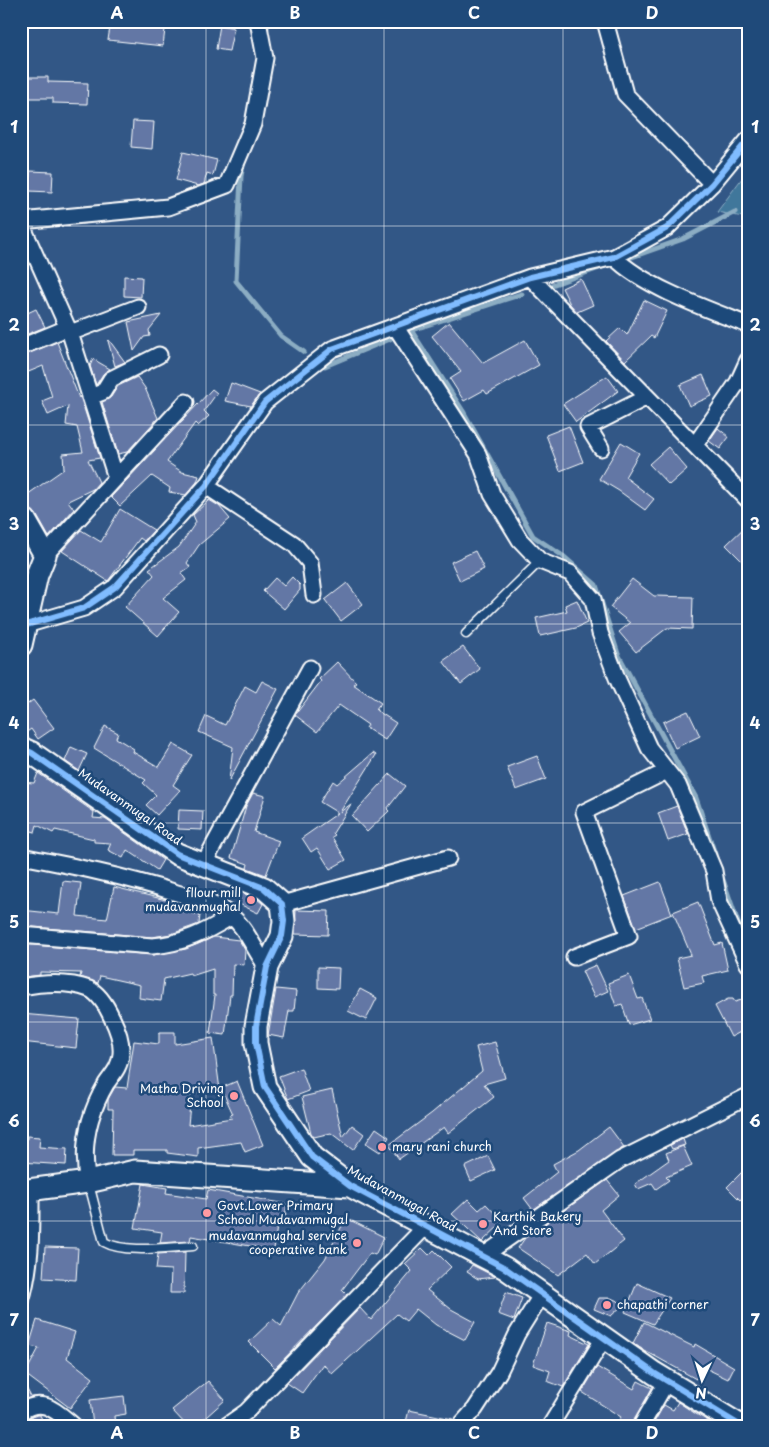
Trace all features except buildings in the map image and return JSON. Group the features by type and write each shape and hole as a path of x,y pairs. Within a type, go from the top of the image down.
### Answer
{"street":[{"path":"116,478 69,330 21,222 168,208 227,185 253,124 265,58 258,21"},
{"path":"605,21 625,94 712,184"},
{"path":"24,635 84,608 115,588 206,486 265,402 332,348 530,277 614,257 667,228 712,184 748,140"},
{"path":"614,257 624,267 678,296 748,325"},
{"path":"530,277 748,500"},
{"path":"21,347 138,307"},
{"path":"396,326 478,454 492,494 508,522 540,562 570,573 593,599 600,633 617,678 649,748 678,784 714,871 719,901 748,964"},
{"path":"90,398 103,392 111,379 160,355"},
{"path":"695,445 738,382 748,360"},
{"path":"601,448 588,427 647,397"},
{"path":"24,635 38,575 45,554 186,402"},
{"path":"206,486 294,544 310,562 314,595"},
{"path":"23,519 45,554"},
{"path":"203,865 310,668"},
{"name":"Mudavanmugal Road","path":"21,748 32,753 177,854 264,888 282,904 284,920 282,936 267,967 256,1026 256,1042 264,1087 312,1158 350,1186 505,1268 667,1381 741,1426"},
{"path":"574,957 629,936 584,812 667,771"},
{"path":"21,856 117,874 217,906 232,916 248,935 255,951 267,967"},
{"path":"282,904 448,858"},
{"path":"21,935 152,946 170,944 208,931 232,916"},
{"path":"21,987 44,983 90,989 105,1003 117,1027 121,1054 116,1073 107,1083 87,1128 84,1162 88,1182"},
{"path":"483,1256 620,1160 748,1096"},
{"path":"21,1302 26,1285 31,1246 26,1190 88,1182 135,1171 350,1186"},
{"path":"226,1426 246,1412 426,1226"},
{"path":"460,1426 475,1409 499,1372 517,1334 542,1294"},
{"path":"550,1426 604,1338"},
{"path":"641,1426 667,1381"},
{"path":"21,1412 32,1404 41,1404 74,1426"}],"lane":[{"path":"466,634 540,562"},
{"path":"88,1182 104,1242 112,1247 193,1246"}],"water":[{"path":"748,170 748,218 717,212"}],"waterway":[{"path":"266,35 268,21"},
{"path":"244,161 241,176 236,281 281,336 304,352"},
{"path":"632,257 683,239 735,212"},
{"path":"549,286 605,266"},
{"path":"522,294 411,330 463,411 533,536 563,556 596,585 618,654 696,798 715,854"},
{"path":"325,366 390,339"},
{"path":"721,874 743,937"}],"cycle path":[{"path":"26,625 84,608 115,587 206,486 265,402 332,349 530,277 614,257 667,228 712,184 748,140"},
{"path":"21,748 32,753 177,854 264,888 282,904 284,921 282,936 267,967 256,1026 256,1043 265,1087 312,1157 350,1186 505,1268 654,1373 741,1426"}],"place":[{"name":"fllour mill mudavanmughal","path":"251,900"},
{"name":"Matha Driving School","path":"234,1096"},
{"name":"mary rani church","path":"382,1147"},
{"name":"Govt.Lower Primary School Mudavanmugal","path":"207,1213"},
{"name":"Karthik Bakery And Store","path":"483,1224"},
{"name":"mudavanmughal service cooperative bank","path":"357,1243"},
{"name":"chapathi corner","path":"607,1305"}]}
